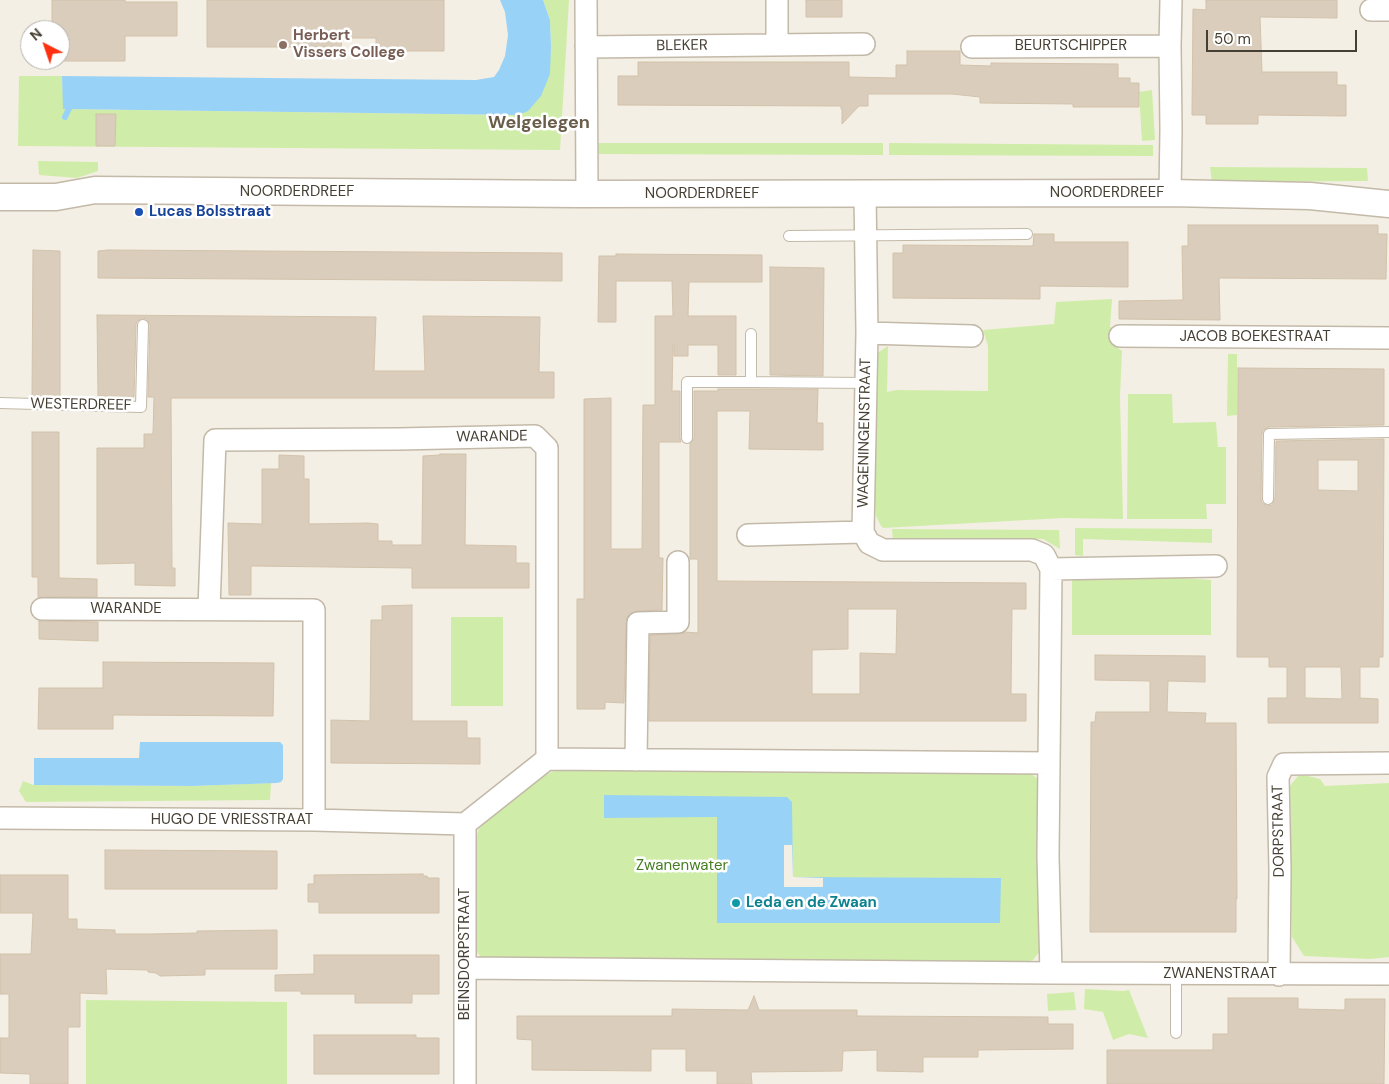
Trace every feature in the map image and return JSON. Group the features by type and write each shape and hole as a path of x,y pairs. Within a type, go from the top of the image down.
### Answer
{"street":[{"path":"586,0 587,194"},
{"path":"777,0 778,45"},
{"path":"1170,193 1171,0"},
{"name":"BLEKER","path":"586,47 864,44"},
{"name":"BEURTSCHIPPER","path":"972,46 1170,46"},
{"name":"NOORDERDREEF","path":"0,180 54,181 95,190"},
{"name":"NOORDERDREEF","path":"1310,196 1369,188 1389,188"},
{"name":"NOORDERDREEF","path":"0,197 56,197 95,190 587,194 1170,193 1310,196 1389,204"},
{"name":"WAGENINGENSTRAAT","path":"863,532 867,334 865,193"},
{"path":"867,334 972,336"},
{"name":"JACOB BOEKESTRAAT","path":"1120,336 1389,338"},
{"name":"WARANDE","path":"209,609 215,440 536,436 546,448 547,759"},
{"path":"465,968 1051,973 1048,863 1051,568 1044,556 1032,550 883,550 869,543 863,532 748,534"},
{"path":"636,760 638,623 678,622 678,562"},
{"path":"1051,568 1216,566"},
{"name":"WARANDE","path":"42,609 314,610 314,820"},
{"path":"465,824 547,759 1049,763"},
{"name":"DORPSTRAAT","path":"1279,974 1280,870 1278,777 1284,764 1389,763"},
{"name":"HUGO DE VRIESSTRAAT","path":"0,818 314,820 465,824"},
{"name":"BEINSDORPSTRAAT","path":"465,824 465,1084"},
{"name":"ZWANENSTRAAT","path":"1051,973 1389,974"}],"lane":[{"path":"789,236 1028,234"},
{"name":"WESTERDREEF","path":"0,403 141,406 142,325"},
{"path":"751,334 751,382"},
{"path":"687,438 687,382 866,382"},
{"path":"1268,499 1269,434 1389,432"},
{"path":"1176,974 1176,1033"}],"green space":[{"path":"543,0 569,0 560,150 18,146 19,76 62,76 64,109 518,115 551,46 550,20"},
{"path":"1152,90 1155,140 1142,141 1139,92"},
{"path":"595,143 883,143 883,155 594,154"},
{"path":"889,143 1153,145 1153,156 889,155"},
{"path":"38,161 98,162 98,171 77,178 39,175"},
{"path":"1210,167 1367,168 1368,181 1212,182"},
{"path":"1112,299 1110,327 1118,329 1118,348 1122,351 1120,396 1123,519 1063,518 883,528 881,526 876,516 874,482 876,354 888,346 887,392 896,390 988,391 988,346 983,330 1054,324 1056,302"},
{"path":"1228,354 1237,354 1237,415 1227,416"},
{"path":"1128,394 1172,394 1173,423 1216,422 1218,447 1226,447 1226,504 1206,504 1207,519 1127,519"},
{"path":"1075,528 1212,529 1212,543 1083,539 1083,556 1075,555"},
{"path":"892,529 1059,530 1060,549 1043,539 893,540"},
{"path":"1072,578 1183,578 1211,580 1211,635 1072,635"},
{"path":"451,617 503,617 503,706 451,706"},
{"name":"Zwanenwater","path":"554,771 1030,773 1039,780 1040,951 1033,960 1027,962 486,959 481,957 475,950 475,839 479,829 487,820 537,779"},
{"path":"1298,776 1320,779 1325,786 1389,783 1389,957 1370,959 1304,956 1292,937 1290,786"},
{"path":"23,781 34,785 191,786 271,783 270,800 26,802 19,791"},
{"path":"1085,989 1129,990 1148,1038 1129,1034 1113,1040 1103,1012 1084,1009"},
{"path":"1074,992 1076,1010 1048,1011 1047,994"},
{"path":"86,1000 287,1002 287,1084 86,1084"}],"water":[{"path":"500,0 543,0 550,20 550,74 541,96 528,111 518,115 63,109 62,76 476,80 494,77 505,56 508,35 505,12"},
{"path":"140,742 280,742 283,745 283,779 277,783 192,786 34,785 34,758 139,758"},
{"path":"604,795 787,797 792,802 793,877 1001,878 1000,923 717,923 717,817 604,818"}],"pier":[{"path":"784,845 792,845 793,877 823,878 823,887 784,887"}],"building":[{"path":"52,0 177,2 177,36 125,36 125,61 70,61 70,20 52,20"},
{"path":"207,0 444,0 444,51 376,51 376,38 342,38 341,47 207,47"},
{"path":"806,0 842,0 842,17 806,17"},
{"path":"1206,0 1337,0 1337,18 1260,17 1262,72 1337,72 1337,85 1346,85 1346,116 1258,115 1258,124 1206,124 1206,115 1192,115 1193,9 1206,10"},
{"path":"907,51 960,51 960,65 991,66 991,63 1118,64 1118,78 1130,78 1130,83 1139,83 1139,107 1073,107 1073,104 980,103 980,97 952,94 868,94 868,106 859,106 842,124 841,106 618,105 618,76 638,76 638,62 849,62 849,77 896,78 896,65 907,65"},
{"path":"96,114 116,114 115,146 96,146"},
{"path":"1188,225 1378,225 1378,234 1387,234 1386,279 1219,278 1220,320 1119,319 1119,301 1183,300 1182,246 1188,246"},
{"path":"1034,234 1054,234 1054,242 1128,242 1128,287 1040,286 1040,299 893,298 893,253 903,253 903,245 1033,246"},
{"path":"33,250 60,251 60,397 32,397"},
{"path":"98,251 562,253 562,281 98,278"},
{"path":"616,254 762,255 762,282 689,282 688,316 736,316 736,375 718,375 718,345 688,345 688,356 674,356 673,345 672,391 680,391 681,442 659,442 659,558 663,558 662,610 637,611 627,617 624,703 605,702 605,709 577,709 577,599 584,599 584,399 611,398 611,549 642,549 643,405 655,405 655,316 673,316 672,281 616,281 616,322 598,322 599,256 616,256"},
{"path":"770,267 824,268 823,376 770,375"},
{"path":"97,315 376,317 374,371 425,371 423,316 540,317 539,372 554,372 554,398 171,398 172,568 175,568 175,586 135,585 135,563 97,564 97,448 144,448 144,434 153,434 154,397 148,397 150,325 147,319 143,318 137,321 136,324 134,397 98,396"},
{"path":"1238,368 1384,369 1384,425 1269,427 1263,430 1262,434 1261,499 1262,503 1267,506 1272,505 1275,499 1276,441 1384,439 1383,657 1379,657 1379,667 1360,667 1360,698 1378,699 1378,723 1268,723 1268,698 1287,698 1287,667 1269,667 1269,657 1237,657","holes":["1318,460 1358,460 1358,491 1318,490","1305,667 1341,667 1342,699 1305,698"]},
{"path":"718,389 818,389 817,423 823,423 823,450 749,449 750,411 717,411 717,581 1026,583 1026,609 1012,609 1011,694 1026,694 1026,721 649,721 650,635 685,632 698,633 698,559 690,559 690,444 694,438 694,391 718,391","holes":["848,609 897,609 896,654 860,653 860,694 812,694 812,650 848,649"]},
{"path":"32,432 59,432 59,578 97,579 97,597 38,597 38,577 32,577"},
{"path":"466,454 465,545 516,546 516,563 529,563 529,588 412,588 412,568 251,566 251,595 229,595 228,523 262,524 262,469 279,469 279,455 304,456 304,479 309,479 309,524 378,524 378,541 392,541 392,545 422,545 423,456"},
{"path":"412,605 412,721 467,721 467,738 480,738 480,764 331,763 331,720 370,721 371,620 382,620 382,606"},
{"path":"39,621 98,622 98,641 39,639"},
{"path":"1095,655 1205,656 1205,682 1168,681 1167,712 1206,713 1205,723 1236,723 1236,932 1090,932 1091,722 1095,722 1096,712 1150,712 1150,681 1095,680"},
{"path":"103,662 274,663 273,716 113,715 113,729 38,729 39,688 103,688"},
{"path":"105,850 277,851 277,889 105,889"},
{"path":"423,874 423,876 428,878 439,878 439,913 319,913 319,902 308,902 308,884 314,884 314,875"},
{"path":"0,875 68,875 68,919 77,919 77,929 115,930 115,934 277,930 277,969 205,969 205,975 160,976 156,973 148,972 148,970 106,969 107,994 80,993 80,1027 68,1027 68,1084 30,1084 30,1074 0,1073 0,1038 9,1038 9,994 0,994 0,954 31,954 33,913 0,913"},
{"path":"314,955 439,955 439,994 412,994 412,1003 355,1003 355,994 301,994 301,991 275,991 275,975 314,974"},
{"path":"754,996 759,1010 857,1010 857,1016 1048,1017 1048,1024 1073,1024 1073,1049 978,1050 978,1057 923,1057 923,1072 877,1071 877,1050 843,1051 842,1071 751,1072 752,1084 717,1084 717,1071 686,1071 686,1049 651,1049 651,1071 532,1070 532,1040 517,1039 517,1016 672,1016 672,1009 748,1010"},
{"path":"1228,998 1298,998 1298,1009 1345,1010 1345,999 1385,999 1384,1084 1107,1084 1107,1050 1213,1050 1213,1034 1228,1034"},
{"path":"314,1035 416,1035 416,1038 439,1038 439,1074 314,1074"}],"waterway":[{"path":"65,117 72,102"}],"place":[{"name":"Herbert Vissers College","path":"283,45"},
{"name":"Lucas Bolsstraat","path":"139,212"},
{"name":"Leda en de Zwaan","path":"736,903"}],"district":[{"name":"Welgelegen","path":"539,123"}]}
